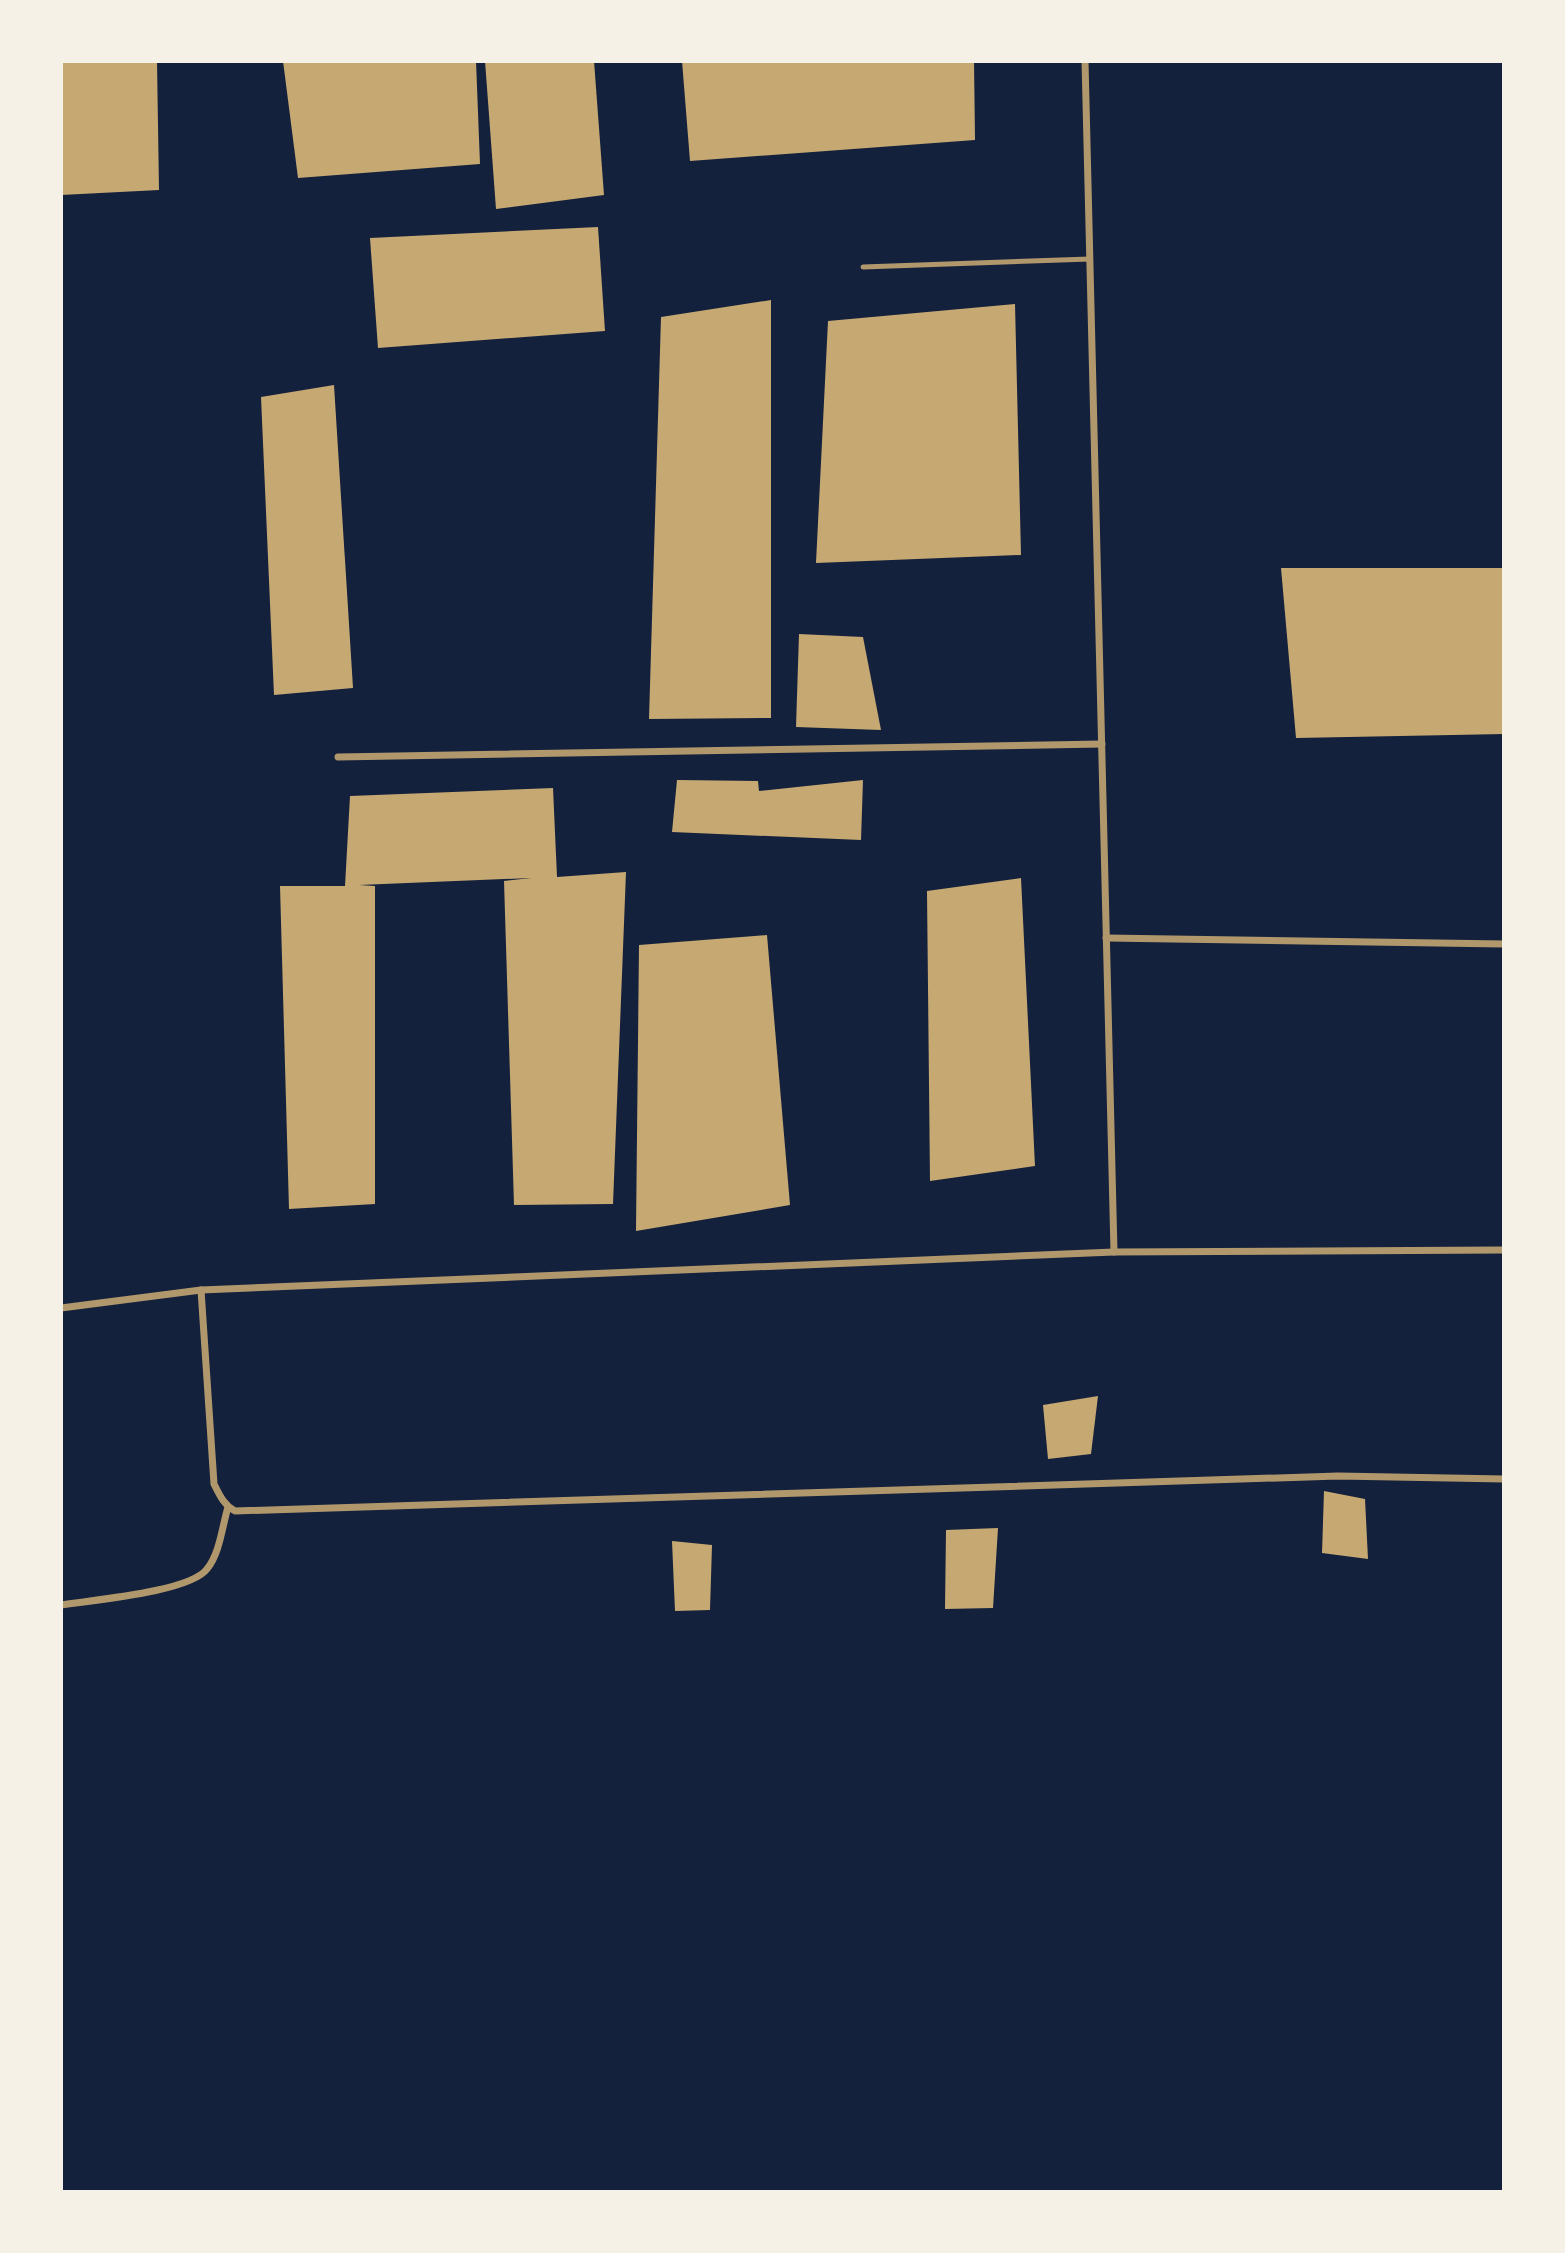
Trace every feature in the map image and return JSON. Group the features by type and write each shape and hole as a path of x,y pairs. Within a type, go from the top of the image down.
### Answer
{"street":[{"path":"1085,61 1114,1252"},
{"path":"338,757 1102,744"},
{"path":"1107,939 1504,944"},
{"path":"61,1308 201,1290 1114,1252 1504,1250"},
{"path":"201,1290 214,1484 228,1507 235,1511 1338,1476 1504,1479"},
{"path":"61,1605 190,1583 200,1577 214,1559 228,1507"}],"lane":[{"path":"863,267 1090,259"}],"building":[{"path":"61,61 157,61 159,190 61,195"},
{"path":"283,61 476,61 480,164 298,178"},
{"path":"485,61 594,61 604,195 496,209"},
{"path":"682,61 974,61 975,140 690,161"},
{"path":"598,227 605,331 378,348 370,238"},
{"path":"771,300 771,718 649,719 661,317"},
{"path":"1015,304 1021,555 816,563 828,321"},
{"path":"334,385 353,688 274,695 261,397"},
{"path":"1281,568 1504,568 1504,734 1296,738"},
{"path":"799,634 863,637 881,730 796,727"},
{"path":"677,780 758,781 759,791 863,780 861,840 672,832"},
{"path":"553,788 557,877 626,872 613,1204 514,1205 504,881 531,878 359,885 375,886 375,1204 289,1209 280,886 345,886 350,796"},
{"path":"1021,878 1035,1166 930,1181 927,891"},
{"path":"767,935 790,1205 636,1231 639,945"},
{"path":"1098,1396 1091,1454 1048,1459 1043,1405"},
{"path":"1324,1491 1365,1499 1368,1559 1322,1553"},
{"path":"998,1528 993,1608 945,1609 946,1530"},
{"path":"672,1541 712,1545 710,1610 675,1611"}]}
